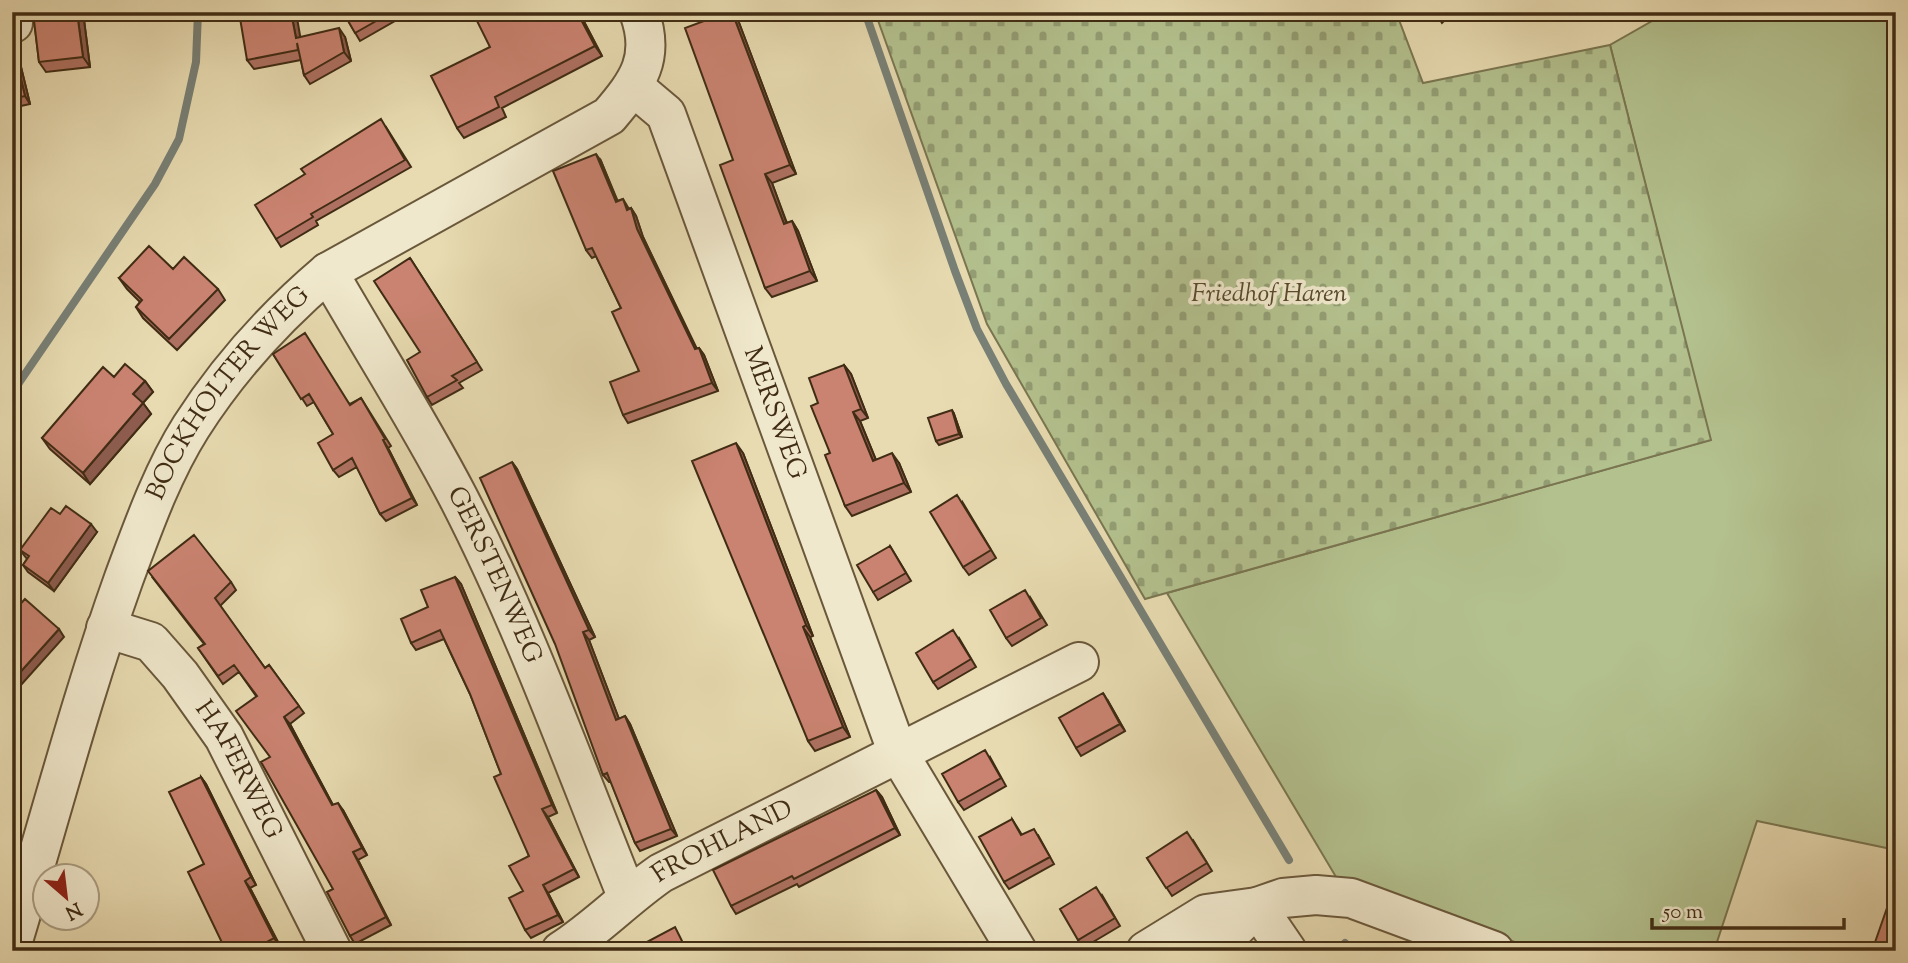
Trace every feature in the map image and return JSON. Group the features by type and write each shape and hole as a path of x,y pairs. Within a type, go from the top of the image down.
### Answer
{"street":[{"name":"BOCKHOLTER WEG","path":"12,944 106,628 162,482 190,428 231,370 291,304 327,272 609,116 634,87 645,61 645,28 639,12"},
{"name":"MERSWEG","path":"634,87 666,114 898,751 1017,951"},
{"name":"GERSTENWEG","path":"327,272 457,496 485,553 523,636 627,896"},
{"name":"HAFERWEG","path":"106,628 151,642 224,737 332,951"},
{"path":"898,751 1079,662"},
{"name":"FROHLAND","path":"561,951 600,923 627,896 661,873 898,751"},
{"path":"1146,951 1206,914 1258,907 1283,898 1305,896 1351,898 1494,951"},
{"path":"1202,951 1228,935 1258,907"},
{"path":"1258,907 1287,951"}],"green space":[{"name":"Friedhof Haren","path":"875,12 1396,12 1423,83 1610,45 1711,440 1145,599 987,324"},
{"path":"1668,12 1896,12 1896,850 1757,821 1714,951 1541,951 1339,882 1167,593 1710,440 1610,45"}],"building":[{"path":"33,12 77,12 83,57 39,62"},
{"path":"239,12 291,12 296,38 339,28 344,52 304,75 297,43 298,50 247,60"},
{"path":"343,12 392,12 355,33"},
{"path":"494,12 577,12 595,46 495,97 499,107 457,128 431,76 490,47 477,21"},
{"path":"732,12 790,165 765,174 784,224 792,221 810,271 765,288 720,165 733,160 685,28"},
{"path":"15,55 25,96 12,99 12,56"},
{"path":"381,119 405,160 311,214 313,217 276,239 255,205 305,174 301,169"},
{"path":"596,154 616,202 623,199 627,210 631,208 637,229 695,349 699,348 712,383 623,415 610,382 639,371 612,312 621,308 592,248 586,250 553,171"},
{"path":"149,246 173,269 184,257 218,289 169,339 136,307 142,300 119,278"},
{"path":"410,258 477,362 452,376 457,380 427,397 407,360 420,352 374,281"},
{"path":"305,333 350,405 361,398 385,439 383,440 412,498 380,514 352,458 333,470 318,443 333,434 309,394 301,399 273,354"},
{"path":"125,364 145,381 133,394 143,403 83,473 42,438 103,367 114,377"},
{"path":"844,365 861,409 853,412 873,461 892,453 904,483 845,506 825,455 830,453 811,406 818,403 809,378"},
{"path":"952,410 959,434 936,441 928,418"},
{"path":"736,443 806,625 803,627 843,727 808,741 692,461"},
{"path":"512,462 589,630 583,632 616,720 625,716 671,829 635,843 607,773 603,775 555,644 480,478"},
{"path":"957,495 991,550 963,567 930,512"},
{"path":"66,506 91,524 48,583 23,565 29,556 20,550 51,508 60,514"},
{"path":"194,535 231,582 215,598 265,668 269,665 299,706 284,717 332,805 338,803 362,848 353,852 386,917 350,936 327,892 333,889 261,762 270,757 236,711 257,696 234,665 218,676 198,648 205,644 148,571"},
{"path":"890,546 906,573 873,592 857,565"},
{"path":"455,577 552,805 542,809 574,869 543,885 558,915 525,930 509,898 523,891 509,866 529,856 494,777 501,774 470,694 440,630 411,643 401,619 428,607 421,590"},
{"path":"1025,590 1041,618 1006,638 990,610"},
{"path":"25,599 59,629 15,678 12,676 12,613"},
{"path":"953,630 971,659 933,682 916,653"},
{"path":"1103,693 1120,724 1076,748 1059,718"},
{"path":"985,750 1001,778 958,802 942,774"},
{"path":"201,777 251,877 245,881 274,938 265,943 269,951 226,951 188,872 204,864 169,792"},
{"path":"876,790 895,828 794,879 792,876 731,906 713,870"},
{"path":"1012,819 1021,835 1034,829 1050,857 1004,882 979,837"},
{"path":"1187,832 1207,863 1166,888 1147,858"},
{"path":"1896,882 1896,951 1872,951"},
{"path":"1096,887 1115,918 1078,940 1060,909"},
{"path":"675,927 687,951 630,951"},
{"path":"1232,944 1236,951 1221,951"}],"waterway":[{"path":"12,393 155,184 179,139 196,62 198,12"},
{"path":"865,12 977,329 1006,384 1289,860"},
{"path":"1345,943 1351,951"}]}
